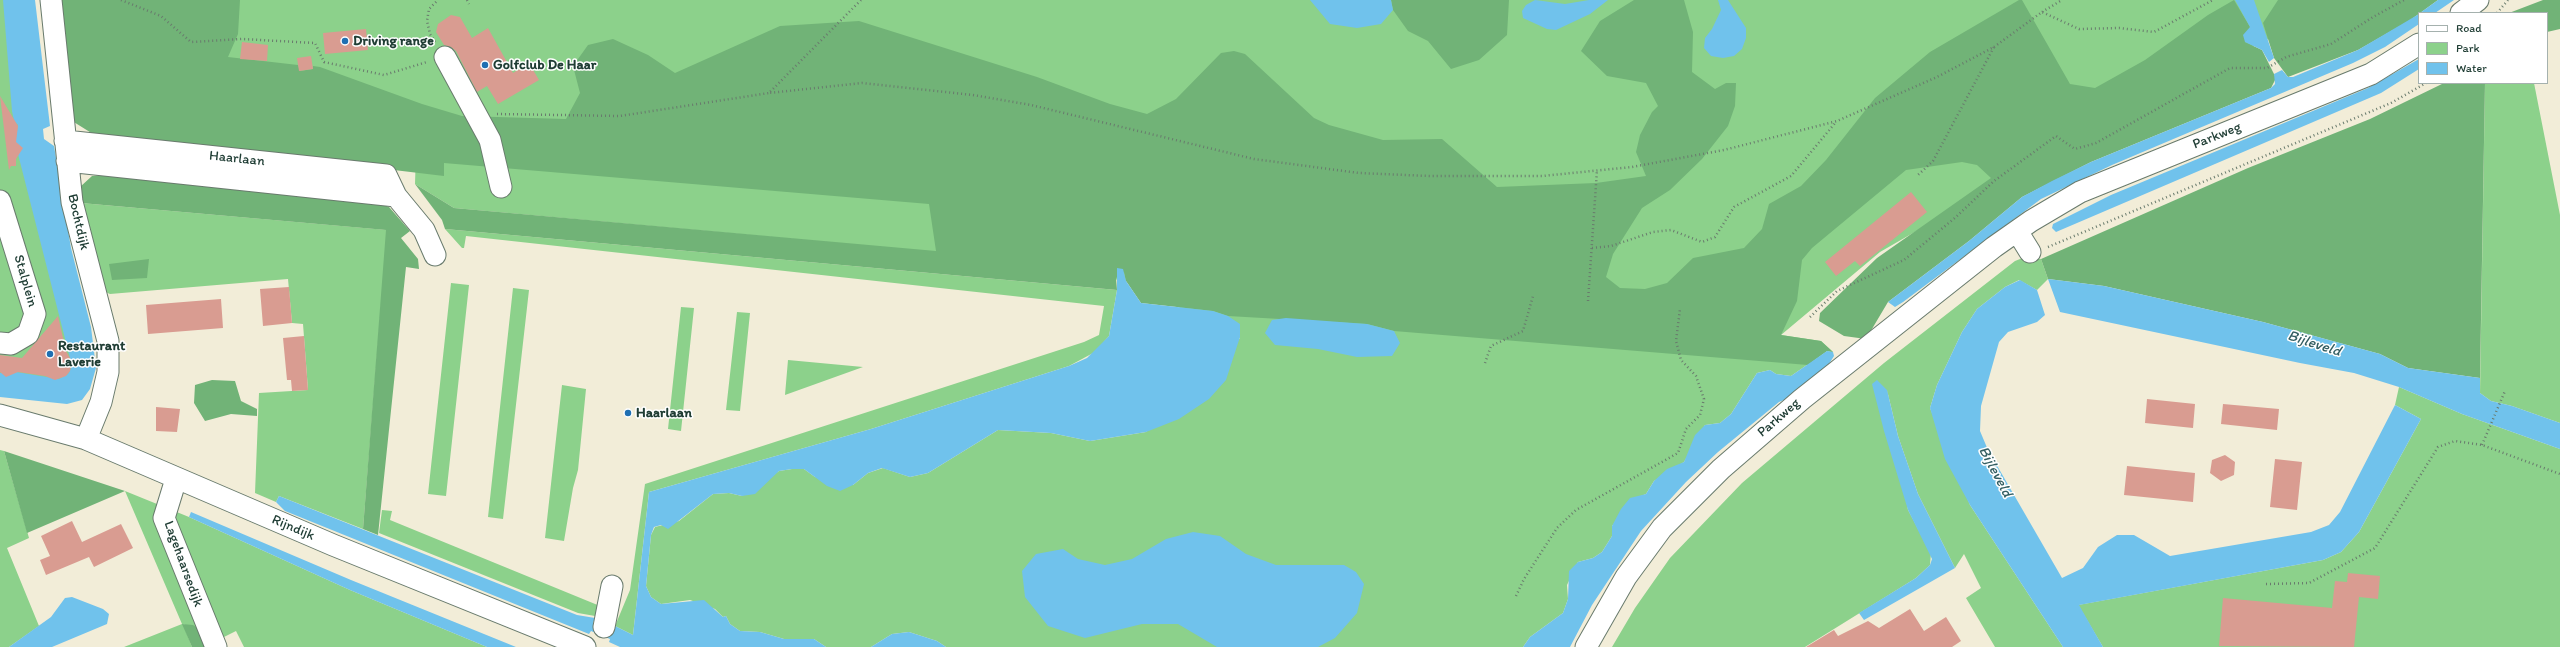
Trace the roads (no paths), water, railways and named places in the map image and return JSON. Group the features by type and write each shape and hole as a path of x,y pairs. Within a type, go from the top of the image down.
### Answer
{"street":[{"name":"Bochtdijk","path":"51,0 72,202 108,341 108,372 101,402 86,439"},
{"path":"2462,12 2478,0"},
{"name":"Parkweg","path":"1586,647 1626,577 1662,528 1721,469 1802,399 2017,231 2080,192 2371,74 2418,45"},
{"path":"445,57 490,140 501,187"},
{"name":"Haarlaan","path":"66,151 396,196 424,230 435,255"},
{"name":"Stalplein","path":"0,200 34,314 28,334 11,344 0,343"},
{"path":"2017,231 2030,252"},
{"name":"Rijndijk","path":"0,416 86,439 176,479 596,639"},
{"name":"Lagehaarsedijk","path":"176,479 164,518 216,647"},
{"path":"596,639 612,586"}],"water":[{"path":"3,0 35,0 50,126 43,129 44,139 54,146 71,248 91,327 96,368 90,389 82,400 67,404 0,397 0,373 10,371 59,379 68,374 72,366 18,154 22,149 15,143 18,125 14,121 12,111"},
{"path":"1310,0 1391,0 1393,10 1381,24 1357,28 1330,24"},
{"path":"1535,0 1565,4 1589,0 1608,0 1590,14 1556,30 1547,29 1523,18 1522,11 1526,5"},
{"path":"1718,0 1728,0 1746,28 1746,38 1742,49 1734,56 1723,58 1711,56 1704,48 1705,38 1712,29 1721,10"},
{"path":"2235,0 2254,0 2274,58 2269,62 2262,50 2245,42 2243,35 2250,27"},
{"path":"2438,0 2454,0 2436,12 2421,12"},
{"path":"2418,15 2418,25 2385,47 2353,63 2112,165 2041,199 1903,302 1895,307 1888,302 1969,241 2022,197 2091,162 2271,88 2275,84 2274,74 2282,70 2288,77 2293,77 2358,50"},
{"path":"2418,60 2418,70 2381,93 2056,232 2052,228 2053,224 2111,195 2368,88"},
{"path":"1117,268 1123,269 1126,281 1141,303 1213,311 1228,316 1240,324 1240,337 1226,380 1209,399 1179,419 1146,432 1090,441 1051,433 998,430 928,473 910,477 882,468 868,473 853,485 840,491 827,486 804,469 779,471 755,494 742,496 729,493 713,494 668,529 661,525 654,527 651,535 646,586 651,597 661,604 704,600 723,617 726,616 730,624 740,631 760,632 784,639 814,639 826,647 620,647 609,642 610,639 591,631 589,634 285,511 276,502 279,496 577,615 595,618 593,623 613,631 615,626 633,635 649,492 871,429 1069,366 1087,358 1109,336 1117,290"},
{"name":"Bijleveld","path":"2048,279 2104,286 2263,322 2380,354 2408,368 2480,378 2480,393 2491,401 2512,406 2560,423 2560,449 2462,414 2399,387 2354,373 2060,312"},
{"name":"Bijleveld","path":"2020,280 2037,290 2045,315 2037,322 2008,332 1999,342 1981,406 1980,431 1988,450 2062,578 2083,568 2098,547 2117,535 2134,535 2170,556 2311,532 2329,525 2340,512 2395,405 2421,419 2359,532 2341,552 2323,560 2079,605 2103,647 2063,647 1970,505 1945,459 1930,408 1937,385 1962,332 1977,309 2005,287"},
{"path":"1286,318 1367,324 1394,331 1400,343 1392,356 1357,357 1318,349 1275,345 1265,333 1272,320"},
{"path":"1827,351 1833,352 1834,356 1827,367 1784,400 1779,402 1718,452 1686,482 1641,531 1592,605 1570,647 1523,647 1530,637 1563,613 1568,599 1569,571 1578,562 1593,558 1602,552 1612,536 1612,526 1621,509 1630,498 1646,494 1654,481 1667,469 1684,462 1695,435 1705,425 1720,423 1731,414 1757,373 1770,370 1776,374 1791,376"},
{"path":"1877,380 1887,390 1898,436 1918,494 1955,568 1864,620 1859,613 1916,578 1930,565 1932,559 1908,510 1884,431 1872,384"},
{"path":"191,512 351,580 516,647 487,647 350,590 189,517"},
{"path":"1193,532 1220,536 1246,554 1276,565 1344,565 1356,572 1364,584 1357,613 1335,638 1318,647 1217,647 1178,624 1142,624 1085,638 1048,626 1025,597 1022,571 1036,554 1063,549 1078,559 1105,565 1132,559 1166,539"},
{"path":"72,597 103,609 109,614 107,624 52,647 9,647 51,617 65,598"},
{"path":"909,632 937,641 946,647 871,647 892,634"}],"place":[{"name":"Driving range","path":"345,41"},
{"name":"Golfclub De Haar","path":"485,65"},
{"name":"Restaurant Laverie","path":"50,354"},
{"name":"Haarlaan","path":"628,413"}]}
